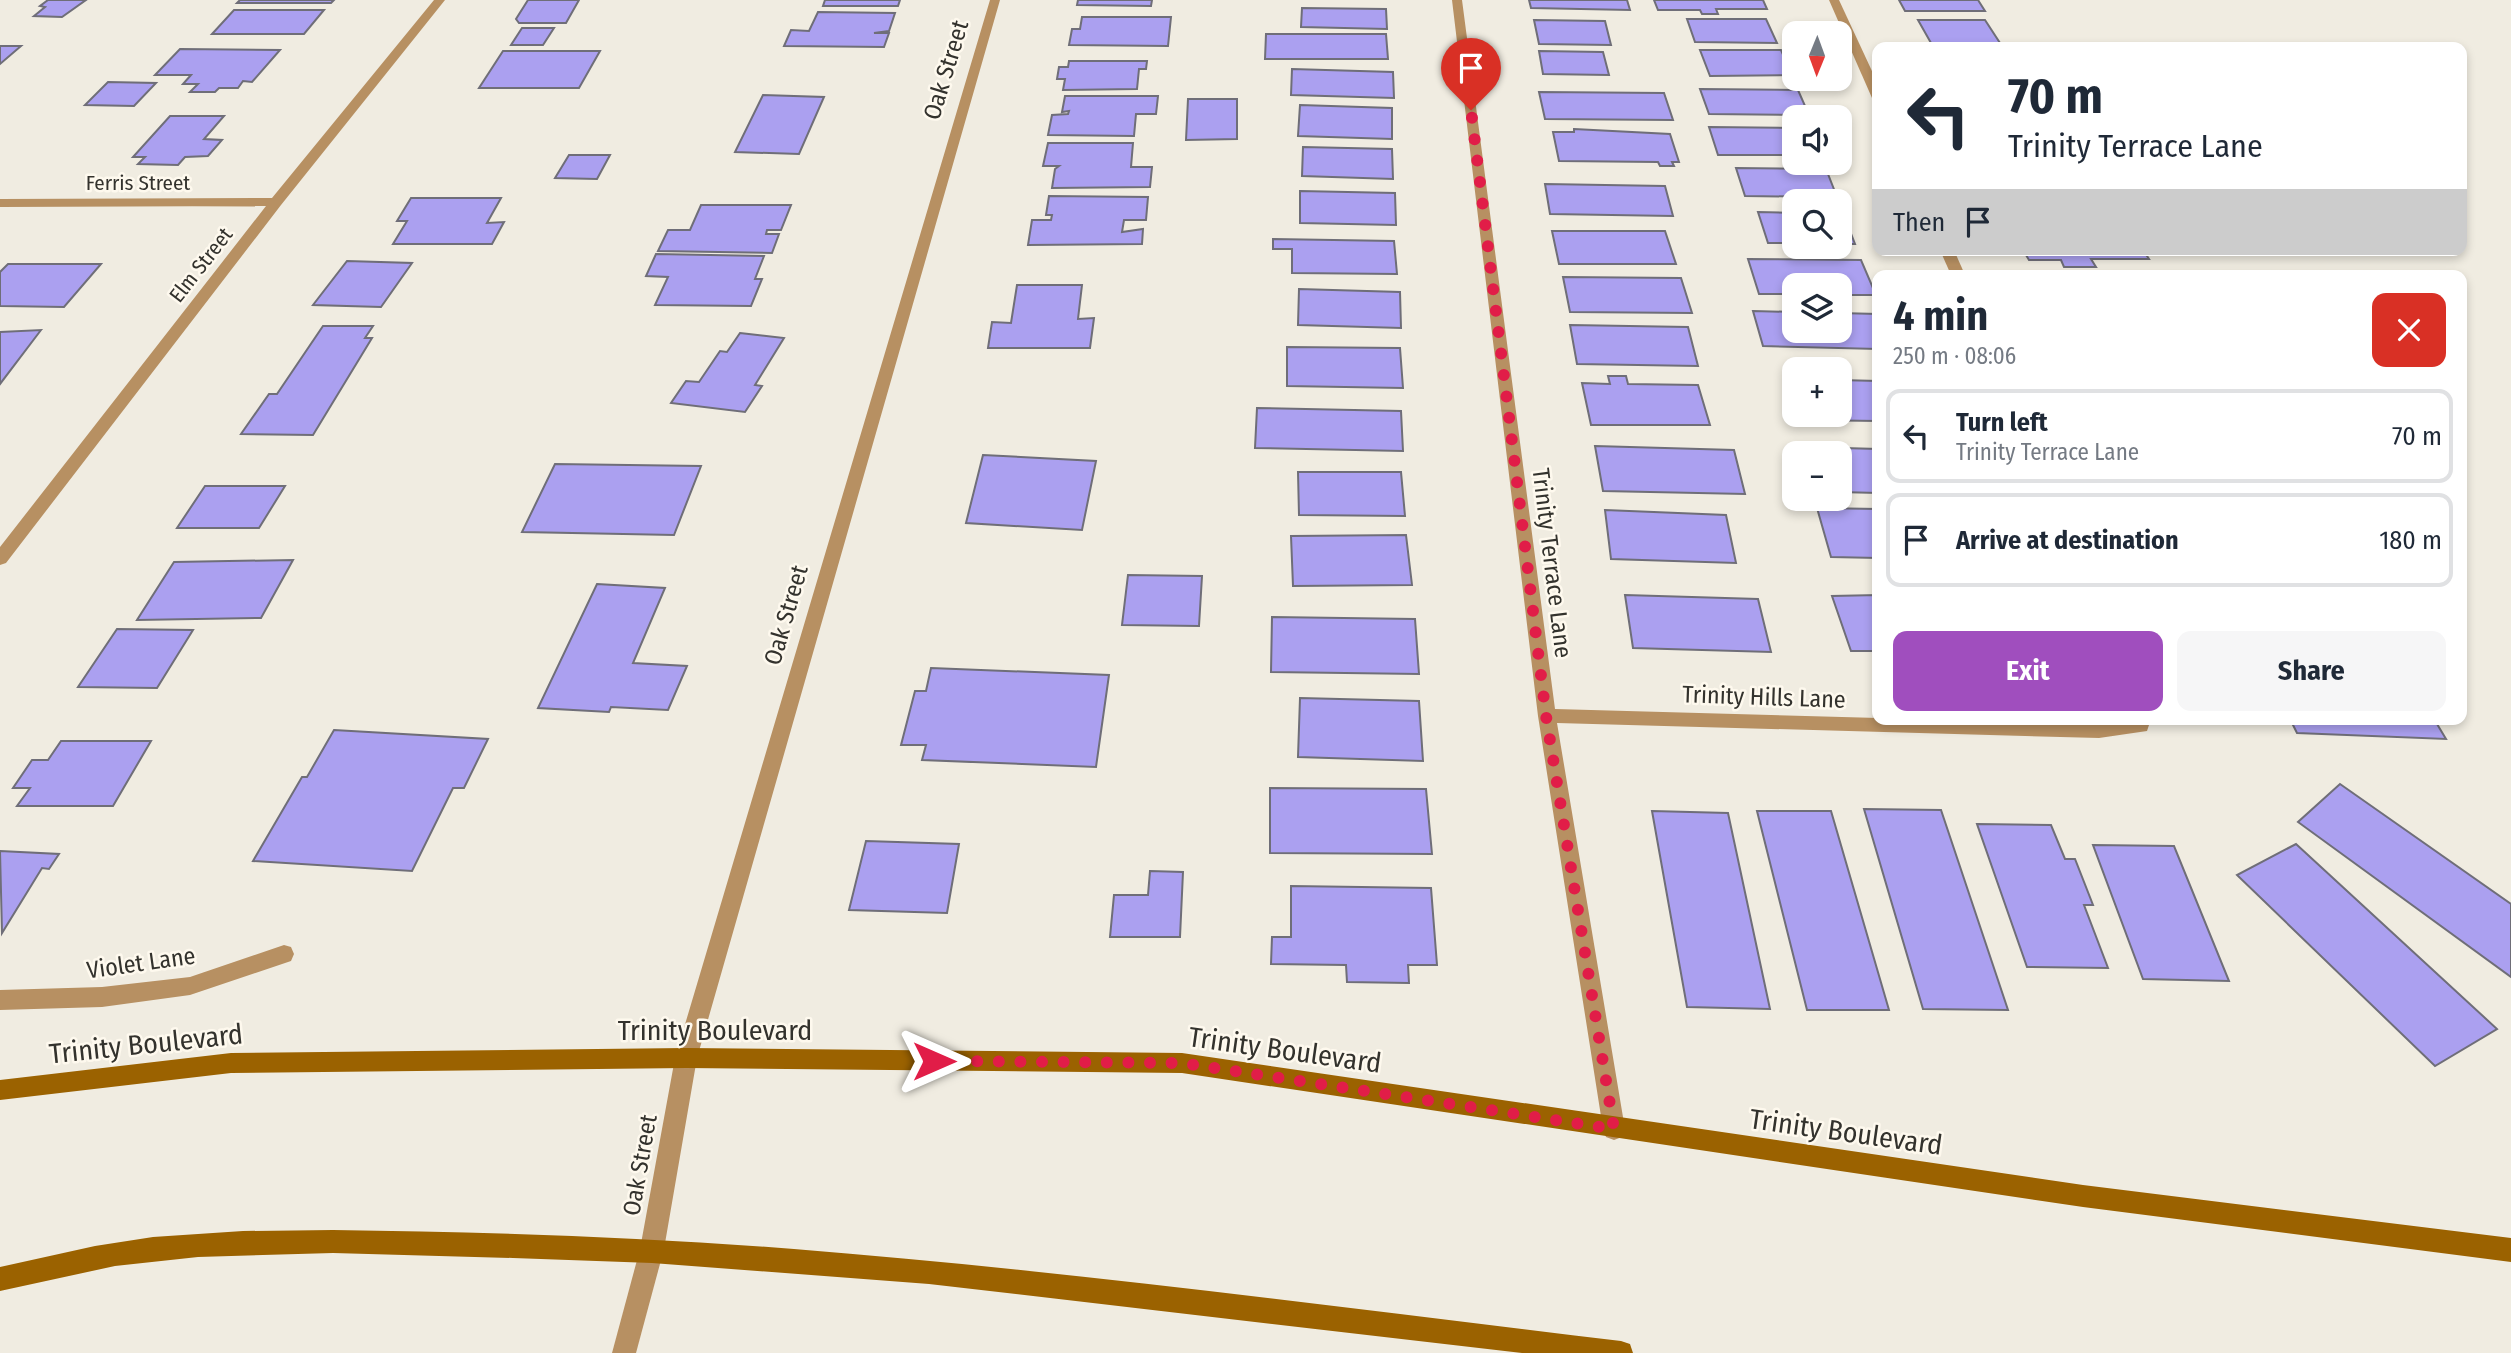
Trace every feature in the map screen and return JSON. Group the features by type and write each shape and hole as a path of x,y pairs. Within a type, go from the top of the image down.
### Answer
{"main road":[{"name":"Trinity Boulevard","path":"0,1090 231,1063 686,1058 1182,1063 1614,1129 2083,1196 2511,1250"},
{"path":"0,1279 151,1249 225,1245 327,1241 652,1249 924,1270 1621,1353"}],"street":[{"name":"Elm Street","path":"0,558 276,202 440,0"},
{"name":"Oak Street","path":"624,1353 652,1249 686,1058 995,0"},
{"name":"Trinity Terrace Lane","path":"1457,0 1546,716 1614,1129"},
{"path":"1833,0 1872,84"},
{"name":"Ferris Street","path":"0,203 276,202"},
{"name":"Trinity Hills Lane","path":"1546,716 1872,725"},
{"name":"Trinity Hills Lane","path":"1878,725 2099,731 2141,725"},
{"name":"Violet Lane","path":"0,1000 102,998 190,986 284,954"}],"building":[{"path":"48,0 86,0 62,17 34,16 45,7 40,6"},
{"path":"240,0 334,0 331,3 237,3"},
{"path":"528,0 579,0 566,23 519,23 516,19"},
{"path":"825,0 900,0 898,6 823,6"},
{"path":"1078,0 1152,0 1151,6 1077,5"},
{"path":"1529,0 1627,0 1630,10 1531,8"},
{"path":"1654,0 1763,0 1767,9 1716,9 1718,14 1702,14 1700,10 1658,10"},
{"path":"1899,0 1978,0 1985,11 1905,11"},
{"path":"1302,8 1386,9 1387,29 1301,27"},
{"path":"234,10 324,10 304,34 212,34"},
{"path":"818,12 895,13 889,31 874,33 889,33 884,47 784,46 791,30 809,31"},
{"path":"1082,17 1171,17 1168,46 1069,45 1072,29 1080,29"},
{"path":"1687,19 1766,19 1777,43 1695,42"},
{"path":"1534,20 1605,21 1611,45 1539,44"},
{"path":"1918,20 1985,20 1999,42 1930,42"},
{"path":"522,28 554,28 543,45 511,45"},
{"path":"1266,34 1386,34 1388,59 1265,59"},
{"path":"0,46 21,46 0,64"},
{"path":"180,49 280,50 252,82 243,81 238,88 219,88 215,92 190,92 198,84 183,84 191,75 155,75"},
{"path":"1700,50 1781,50 1782,52 1782,75 1710,76"},
{"path":"503,51 600,51 579,88 479,88"},
{"path":"1539,51 1603,52 1609,75 1543,74"},
{"path":"1069,61 1147,61 1146,69 1139,69 1137,89 1063,90 1065,79 1057,79 1059,67 1068,67"},
{"path":"1292,69 1393,72 1394,98 1291,95"},
{"path":"108,82 156,83 134,106 85,105"},
{"path":"1700,89 1798,91 1805,105 1782,105 1782,115 1709,114"},
{"path":"1539,92 1664,93 1673,120 1545,119"},
{"path":"763,95 824,97 799,154 735,152"},
{"path":"1065,96 1158,96 1156,114 1136,114 1134,136 1048,135 1052,115 1068,114 1069,111 1062,112"},
{"path":"1188,99 1237,99 1237,139 1186,140"},
{"path":"1300,105 1392,108 1392,139 1298,136"},
{"path":"170,116 224,116 204,139 222,140 208,156 185,157 178,165 138,164 145,157 133,157"},
{"path":"1709,127 1782,128 1782,155 1718,155"},
{"path":"1574,129 1670,134 1679,162 1672,162 1674,166 1660,166 1658,162 1559,161 1553,132 1574,132"},
{"path":"1048,143 1133,143 1131,167 1152,167 1150,187 1052,188 1055,169 1059,166 1043,166"},
{"path":"1303,147 1392,149 1393,179 1302,176"},
{"path":"569,155 610,155 597,179 555,178"},
{"path":"1736,168 1782,169 1782,175 1828,175 1834,189 1782,189 1782,196 1745,196"},
{"path":"1545,184 1665,186 1673,216 1550,214"},
{"path":"1300,191 1395,193 1396,225 1300,223"},
{"path":"1049,196 1148,197 1146,220 1124,220 1122,232 1143,229 1142,244 1028,245 1032,220 1051,220 1052,215 1046,215"},
{"path":"411,198 501,198 487,223 504,222 492,244 393,244 407,221 397,221"},
{"path":"701,205 791,205 781,230 767,230 766,234 779,234 772,253 658,251 668,230 690,230"},
{"path":"1758,212 1782,213 1782,243 1768,243"},
{"path":"1552,231 1665,231 1676,264 1559,264"},
{"path":"1273,239 1394,241 1397,274 1292,273 1292,249 1273,249"},
{"path":"656,254 764,256 755,279 762,279 751,306 655,305 668,277 646,276"},
{"path":"2027,256 2147,256 2149,259 2091,259 2096,267 2064,267 2061,260 2029,260"},
{"path":"1748,259 1861,260 1872,286 1872,295 1852,295 1852,273 1782,273 1782,294 1759,294"},
{"path":"347,261 412,263 381,307 313,305"},
{"path":"8,264 101,264 64,307 0,306 0,272"},
{"path":"1563,277 1681,278 1692,313 1570,312"},
{"path":"1017,285 1082,285 1078,319 1094,318 1090,348 988,348 992,322 1011,323"},
{"path":"1299,289 1400,292 1401,328 1298,325"},
{"path":"1753,311 1782,312 1782,343 1852,343 1852,313 1872,314 1872,349 1763,346"},
{"path":"1570,325 1688,327 1698,366 1577,364"},
{"path":"323,326 373,326 365,338 372,338 313,435 241,434 269,394 277,394"},
{"path":"41,330 0,384 0,332"},
{"path":"740,333 784,338 755,385 762,386 745,412 671,403 686,381 699,382 720,351 727,352"},
{"path":"1287,347 1400,348 1403,388 1287,386"},
{"path":"1608,376 1626,376 1628,384 1698,385 1710,425 1591,425 1582,383 1610,384"},
{"path":"1852,380 1872,381 1872,421 1852,421"},
{"path":"1257,408 1401,411 1403,451 1255,448"},
{"path":"1595,446 1734,450 1745,494 1603,491"},
{"path":"1852,448 1872,449 1872,493 1852,492"},
{"path":"983,455 1096,461 1082,530 966,523"},
{"path":"555,464 701,466 674,535 522,532"},
{"path":"1298,472 1401,472 1405,516 1299,515"},
{"path":"205,486 285,486 259,528 177,528"},
{"path":"1872,509 1872,558 1831,557 1818,511"},
{"path":"1605,510 1726,515 1736,563 1611,559"},
{"path":"1406,535 1412,585 1293,586 1291,536"},
{"path":"293,560 261,618 137,620 174,562"},
{"path":"1128,575 1202,576 1199,626 1122,625"},
{"path":"597,584 665,588 633,663 687,666 668,710 611,707 609,712 538,708"},
{"path":"1625,595 1758,599 1771,652 1633,648"},
{"path":"1872,595 1872,651 1851,651 1832,596"},
{"path":"1272,617 1415,619 1419,674 1271,672"},
{"path":"117,629 193,630 157,688 78,687"},
{"path":"931,668 1109,675 1096,767 922,760 926,745 901,745 915,691 926,691"},
{"path":"1300,698 1419,701 1423,761 1298,757"},
{"path":"2293,725 2438,725 2446,739 2297,733"},
{"path":"334,730 488,739 464,788 453,788 412,871 253,861 302,777 307,777"},
{"path":"61,741 151,741 113,806 17,806 30,788 13,788 32,760 48,760"},
{"path":"2340,784 2511,904 2511,977 2298,822"},
{"path":"1270,788 1426,789 1432,854 1270,853"},
{"path":"1864,809 1941,810 2008,1010 1923,1009"},
{"path":"1652,811 1728,813 1770,1009 1687,1007"},
{"path":"1757,811 1831,811 1889,1010 1807,1010"},
{"path":"1977,824 2051,825 2065,859 2075,859 2093,905 2084,905 2108,968 2027,967"},
{"path":"866,841 959,844 947,913 849,910"},
{"path":"2296,844 2497,1029 2435,1066 2237,875"},
{"path":"2093,845 2174,846 2229,981 2143,979"},
{"path":"0,851 59,854 49,869 42,868 2,933"},
{"path":"1150,871 1183,872 1180,937 1110,937 1114,895 1148,895"},
{"path":"1291,886 1431,888 1437,965 1408,965 1409,983 1347,982 1346,965 1271,964 1272,937 1291,937"}],"route":[{"path":"934,1061 1182,1063 1614,1129 1546,716 1471,110"}]}
